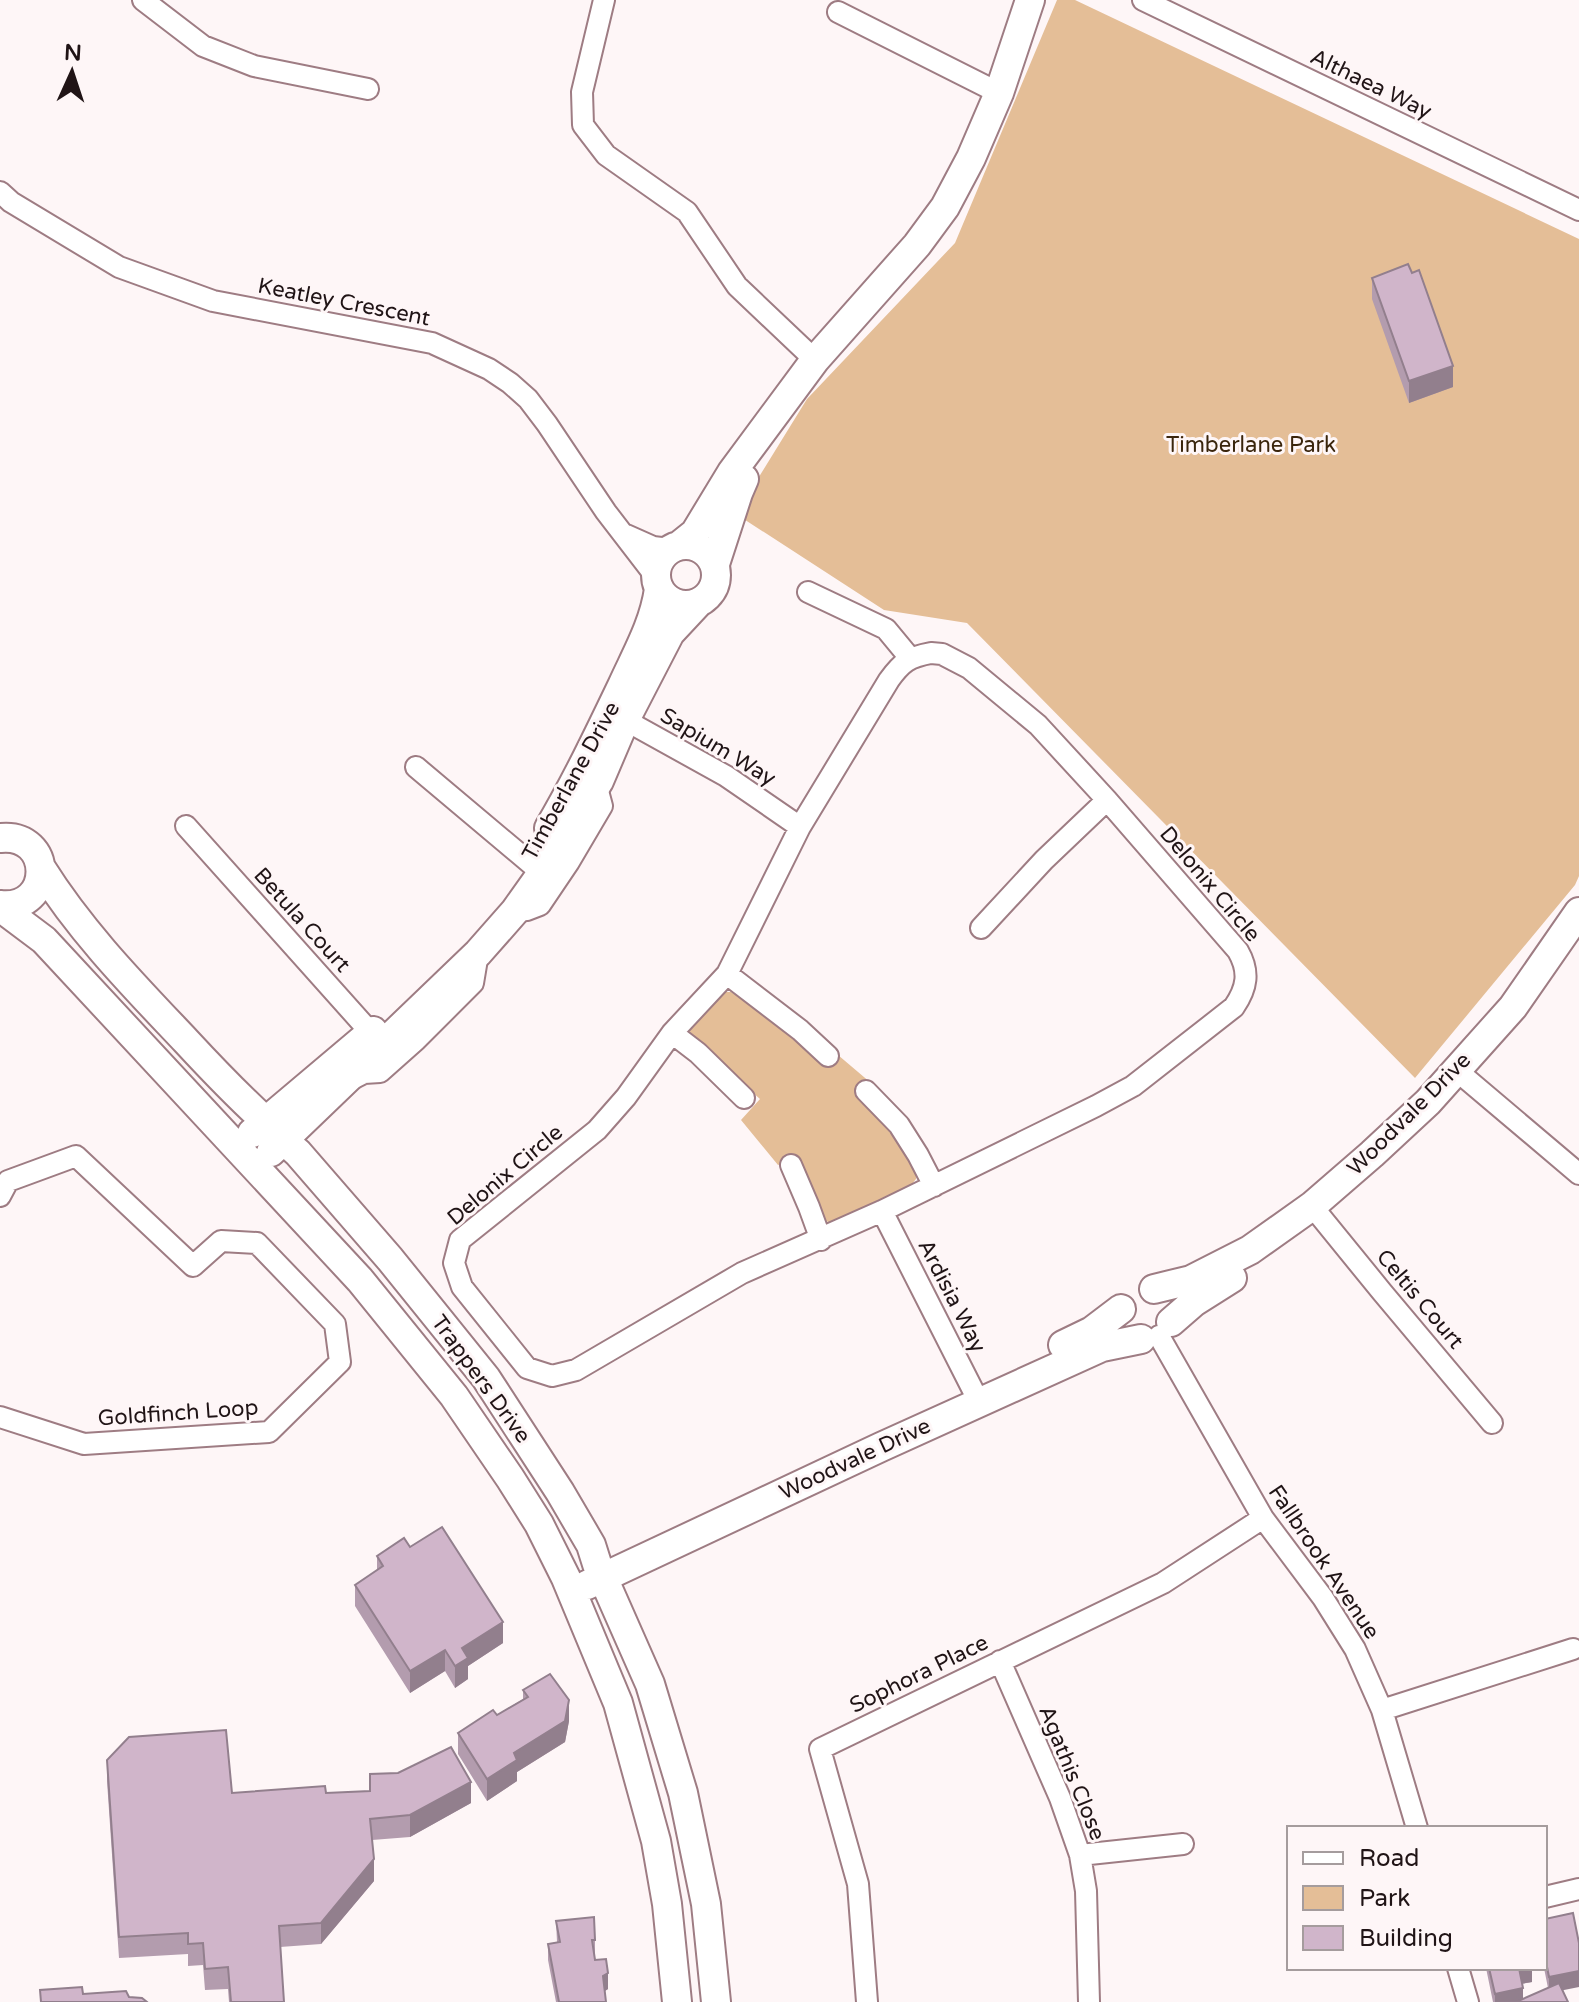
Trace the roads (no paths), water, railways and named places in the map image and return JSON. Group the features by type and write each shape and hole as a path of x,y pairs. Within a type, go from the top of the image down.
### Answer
{"street":[{"path":"143,0 203,46 254,66 368,89"},
{"path":"604,0 582,92 583,125 606,155 687,212 737,286 815,360"},
{"path":"772,420 738,493 715,564 716,583 706,598 698,603 680,604 664,596 657,583 659,561 695,533 732,472 815,360 917,245 945,207 971,158 999,93 1030,0"},
{"name":"Althaea Way","path":"1143,0 1579,210"},
{"path":"838,12 999,93"},
{"name":"Keatley Crescent","path":"0,192 11,202 119,267 213,301 432,343 489,369 528,399 657,583"},
{"path":"622,533 653,547 697,546 715,564"},
{"name":"Timberlane Drive","path":"515,911 540,905 602,806 599,781 617,716 656,611 657,583"},
{"path":"808,592 886,629 910,658"},
{"name":"Timberlane Drive","path":"246,1156 478,953 515,911 584,766 670,633 698,603"},
{"name":"Delonix Circle","path":"931,653 942,654 969,668 1038,725 1107,800 1238,951 1247,973 1241,996 1234,1007 1133,1086 1096,1106 821,1240 742,1273 576,1370 552,1376 527,1368 462,1287 454,1263 460,1240 597,1130 626,1097 672,1033 727,974 800,827 902,663 931,653"},
{"name":"Sapium Way","path":"617,716 726,776 800,827"},
{"path":"416,767 535,868"},
{"name":"Timberlane Drive","path":"342,1085 414,997 535,868 599,781"},
{"path":"981,928 1044,860 1107,800"},
{"name":"Betula Court","path":"186,826 377,1039"},
{"name":"Trappers Drive","path":"4,836 22,841 32,848 61,900 99,949 231,1090 298,1153 390,1259 486,1378 560,1492 591,1545 650,1684 683,1793 706,1904 716,2002"},
{"path":"0,906 17,905 29,898 38,888 41,868"},
{"name":"Trappers Drive","path":"0,906 44,940 360,1280 454,1396 539,1524 569,1585 618,1703 656,1841 667,1904 677,2002"},
{"name":"Woodvale Drive","path":"1462,1075 1579,912"},
{"name":"Woodvale Drive","path":"569,1585 796,1475 976,1396 1102,1347 1157,1332 1194,1302 1258,1262 1317,1212 1428,1102 1462,1075 1524,1016 1579,939"},
{"name":"Timberlane Drive","path":"275,1132 357,1076 380,1072 473,983 478,953"},
{"path":"727,974 800,1030 828,1056"},
{"path":"672,1033 698,1053 744,1098"},
{"path":"1462,1075 1579,1174"},
{"path":"866,1091 899,1125 934,1186"},
{"name":"Goldfinch Loop","path":"0,1196 8,1181 76,1156 193,1266 221,1241 257,1243 335,1324 340,1362 269,1432 84,1444 0,1417"},
{"path":"791,1165 821,1240"},
{"name":"Ardisia Way","path":"882,1211 976,1396"},
{"name":"Woodvale Drive","path":"1154,1289 1191,1280 1317,1212"},
{"name":"Celtis Court","path":"1317,1212 1492,1423"},
{"path":"1146,1288 1154,1289 1171,1306 1157,1332 1134,1336 1123,1325 1121,1309 1130,1294 1146,1288"},
{"name":"Woodvale Drive","path":"976,1396 1092,1331 1121,1309"},
{"name":"Fallbrook Avenue","path":"1157,1332 1263,1518 1323,1598 1355,1649 1382,1710 1416,1826"},
{"name":"Sophora Place","path":"867,2002 858,1884 820,1749 1163,1583 1263,1518"},
{"path":"1382,1710 1573,1649"},
{"name":"Agathis Close","path":"1000,1661 1060,1798 1080,1855 1086,1891 1089,2002"},
{"path":"1080,1855 1183,1844"},
{"path":"1547,1897 1579,1889"},
{"path":"1459,1970 1468,2002"}],"park label":[{"name":"Timberlane Park","path":"1251,445"}]}
